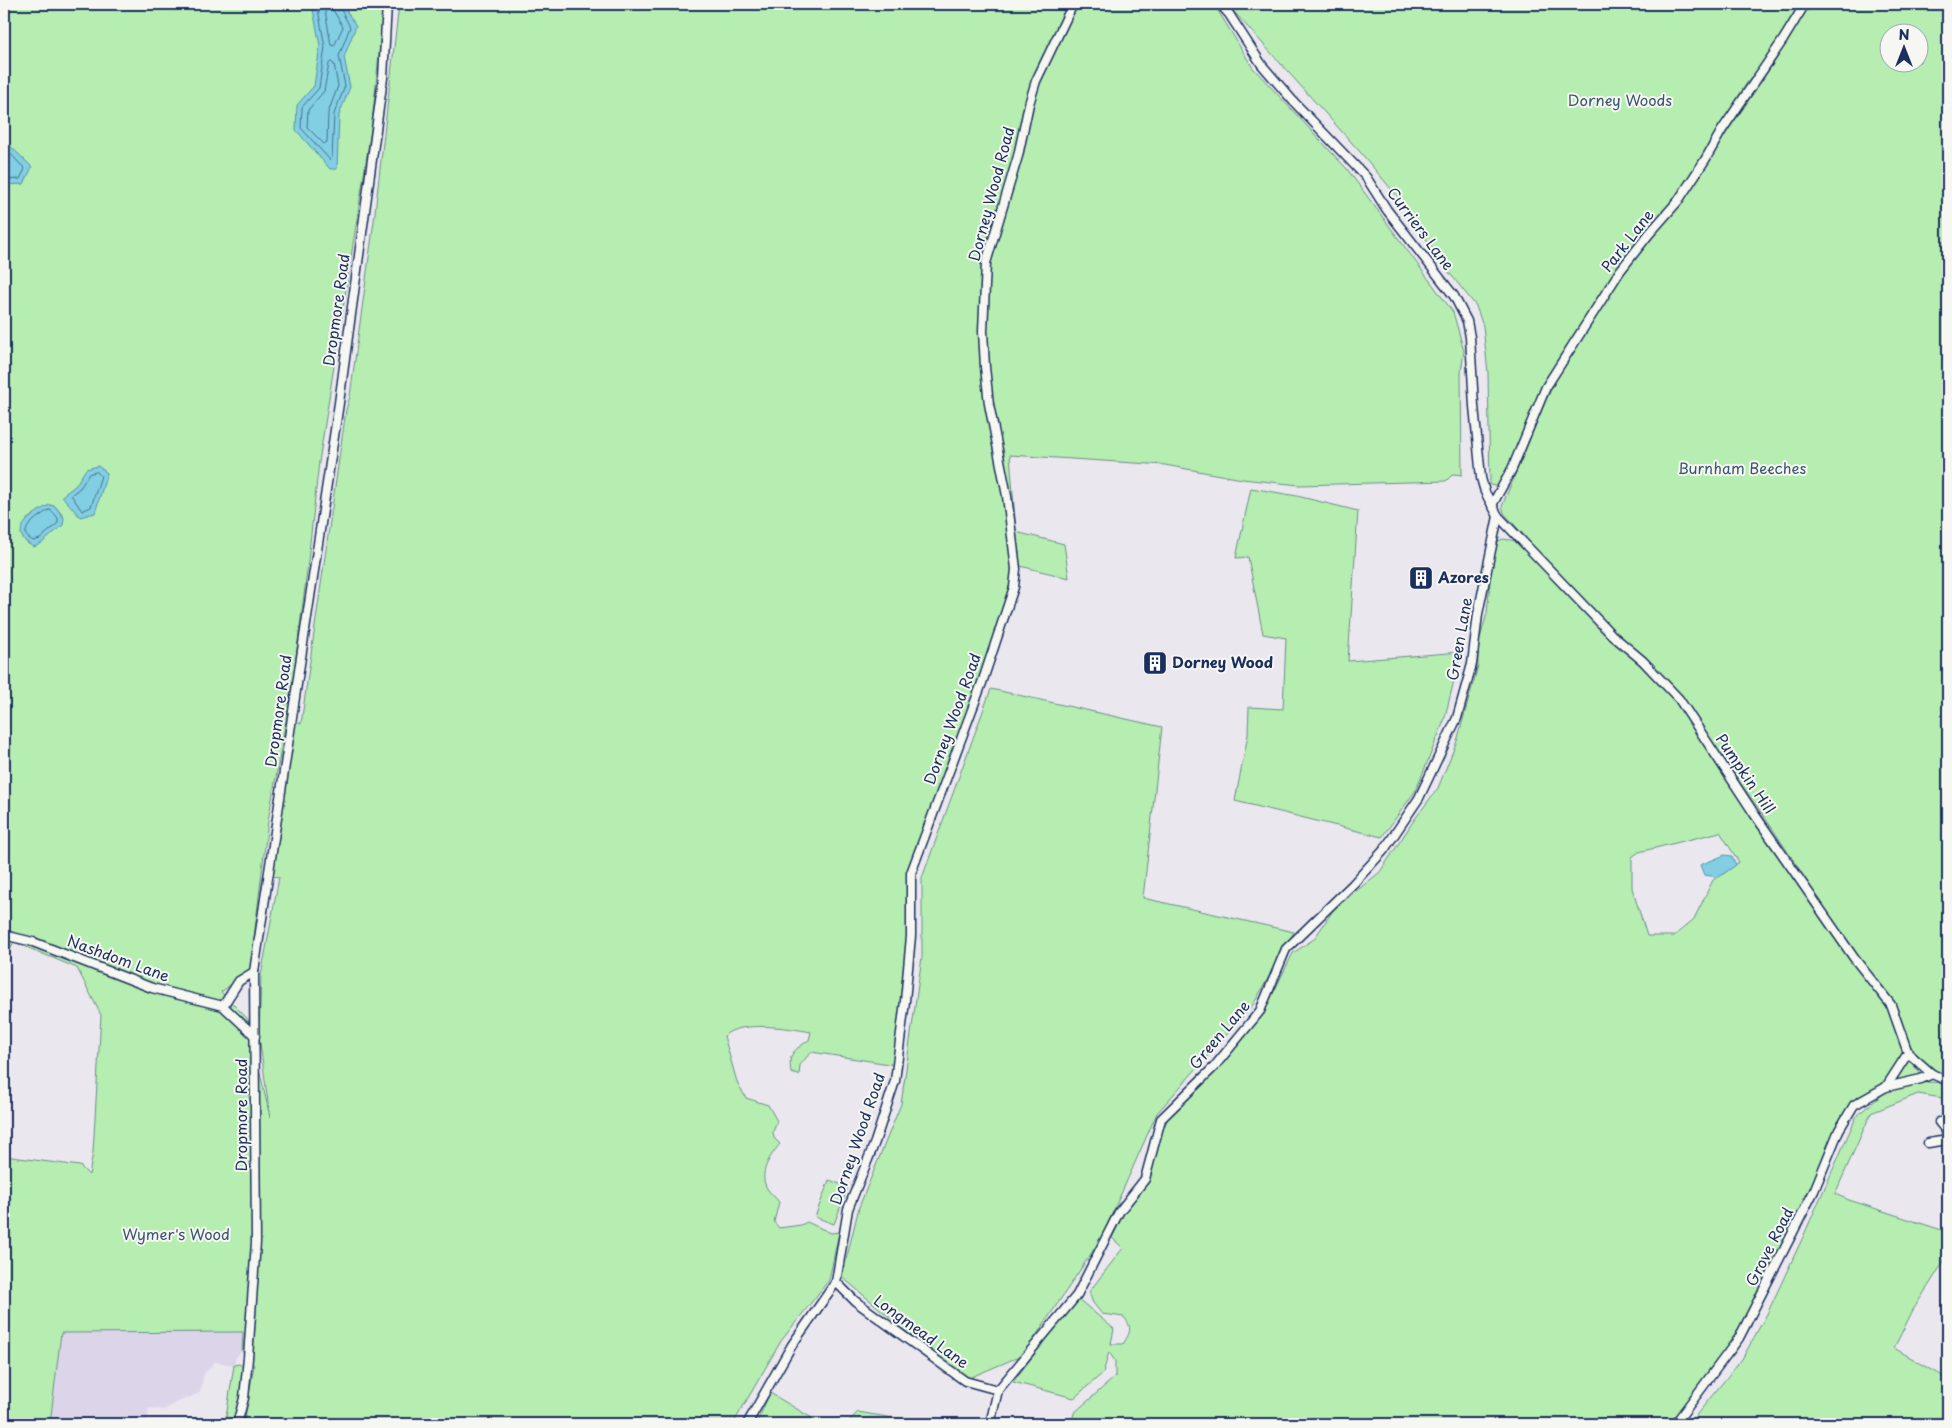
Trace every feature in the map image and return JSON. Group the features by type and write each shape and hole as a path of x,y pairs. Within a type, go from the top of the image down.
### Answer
{"street":[{"name":"Dropmore Road","path":"237,1424 244,1398 256,1242 254,972 339,403 383,78 388,4"},
{"name":"Dorney Wood Road","path":"747,1424 792,1345 836,1282 848,1209 875,1142 895,1081 911,936 911,873 982,683 1014,587 1016,570 1006,496 989,404 984,360 983,331 986,263 1018,156 1036,81 1073,4"},
{"name":"Curriers Lane","path":"1220,4 1229,14 1262,65 1293,101 1366,177 1387,210 1454,296 1467,321 1470,337 1481,478 1485,492 1498,516"},
{"name":"Park Lane","path":"1492,505 1512,469 1546,387 1620,271 1683,193 1805,4"},
{"name":"Pumpkin Hill","path":"1498,516 1612,635 1643,661 1679,699 1828,921 1890,1005 1908,1053 1932,1074"},
{"name":"Green Lane","path":"990,1424 998,1390 1078,1295 1120,1212 1145,1179 1160,1119 1214,1067 1260,1011 1286,949 1353,884 1384,850 1419,798 1457,718 1472,664 1478,614 1498,516"},
{"name":"Nashdom Lane","path":"4,935 32,942 152,988 224,1006"},
{"path":"254,972 239,981 224,1006 255,1036"},
{"name":"Grove Road","path":"1886,1087 1908,1053"},
{"path":"1932,1074 1948,1080"},
{"name":"Grove Road","path":"1675,1424 1739,1338 1814,1191 1839,1130 1854,1105 1886,1087 1921,1079 1932,1074"},
{"path":"1939,1122 1948,1133"},
{"path":"1928,1143 1948,1140"},
{"name":"Longmead Lane","path":"836,1282 856,1301 965,1381 998,1390"}],"shaded area":[{"path":"243,1332 242,1351 236,1357 234,1365 215,1362 204,1374 200,1393 164,1410 149,1408 147,1424 50,1424 61,1333"}],"green space":[{"name":"Wymer's Wood","path":"4,4 384,4 372,123 319,462 292,688 268,821 250,971 221,992 248,1019 270,1117 259,1036 261,976 279,877 272,876 274,841 292,720 301,724 346,410 350,396 374,221 399,4 1214,4 1253,68 1347,169 1453,312 1464,351 1461,372 1462,475 1453,474 1446,481 1299,485 1242,479 1165,465 1010,455 1016,532 1064,544 1069,578 1016,565 1003,621 911,873 911,936 896,1065 811,1052 800,1065 799,1075 791,1073 791,1057 795,1050 809,1040 811,1032 765,1026 741,1028 731,1031 724,1036 737,1082 746,1098 768,1105 777,1121 773,1132 774,1138 780,1144 772,1154 764,1172 765,1184 768,1190 779,1202 774,1222 779,1228 801,1225 807,1222 831,1233 839,1232 829,1280 781,1341 733,1424 244,1424 254,1365 242,1351 243,1332 61,1333 50,1424 4,1424 4,1156 80,1166 89,1175 93,1152 101,1015 77,968 14,942 4,959 4,940 6,940 4,939","holes":["49,505 55,506 64,517 34,547 27,543 23,538 27,519"]},
{"name":"Dorney Woods","path":"1227,4 1799,4 1781,39 1746,84 1685,183 1625,261 1584,320 1553,370 1526,423 1502,484 1499,487 1490,485 1488,373 1483,326 1476,306 1448,271 1397,196 1361,153"},
{"name":"Burnham Beeches","path":"1808,4 1948,4 1948,1076 1932,1071 1917,1055 1908,1042 1895,1007 1842,934 1774,831 1677,692 1644,658 1591,611 1504,513 1502,506 1546,400 1564,364 1637,254 1674,211 1777,58"},
{"path":"1251,488 1297,496 1358,511 1348,661 1461,652 1444,721 1416,790 1382,837 1235,801 1248,735 1249,707 1283,709 1286,638 1263,634 1248,557 1236,558"},
{"path":"1503,539 1518,541 1680,706 1889,1011 1900,1036 1903,1058 1885,1083 1845,1112 1825,1169 1764,1287 1751,1326 1734,1354 1673,1424 1071,1424 1074,1413 1115,1377 1115,1361 1109,1352 1103,1373 1074,1398 1013,1382 1077,1298 1114,1329 1111,1344 1123,1344 1129,1334 1129,1324 1124,1317 1102,1314 1093,1303 1089,1292 1123,1248 1112,1238 1124,1213 1149,1180 1159,1140 1170,1113 1232,1052 1263,1014 1293,953 1314,939 1334,909 1380,872 1414,820 1438,788 1457,741 1478,666 1478,646 1487,613 1493,551 1498,541","holes":["1720,832 1739,862 1713,880 1694,919 1674,936 1647,936 1632,888 1632,857 1639,852"]},
{"path":"991,689 1162,727 1143,898 1294,932 1253,1005 1157,1113 1101,1239 1023,1355 969,1378 925,1347 842,1277 859,1207 901,1104 922,957 922,878"},
{"path":"1908,1059 1920,1073 1920,1077 1893,1082"},
{"path":"1928,1082 1948,1083 1948,1099 1918,1094 1871,1113 1835,1194 1948,1232 1948,1255 1913,1310 1894,1348 1948,1379 1948,1424 1689,1424 1742,1359 1767,1314 1857,1115 1887,1091"},
{"path":"829,1180 848,1187 834,1224 815,1217"},
{"path":"239,1364 244,1367 240,1401 234,1424 225,1424 234,1365"},
{"path":"770,1393 822,1424 756,1424"},
{"path":"858,1412 905,1420 912,1424 846,1424"}],"water":[{"path":"312,4 342,4 356,26 344,57 350,87 339,115 337,169 330,169 296,130 297,105 314,86 320,46"},
{"path":"4,140 32,167 24,184 4,185"},
{"path":"98,466 107,473 95,513 80,517 62,496 75,486 86,469"},
{"path":"49,505 55,506 64,518 63,525 42,543 34,547 25,541 22,529 30,518"},
{"path":"1725,855 1732,856 1736,865 1719,877 1704,875 1700,865"}],"place":[{"name":"Azores","path":"1421,578"},
{"name":"Dorney Wood","path":"1155,663"}]}
